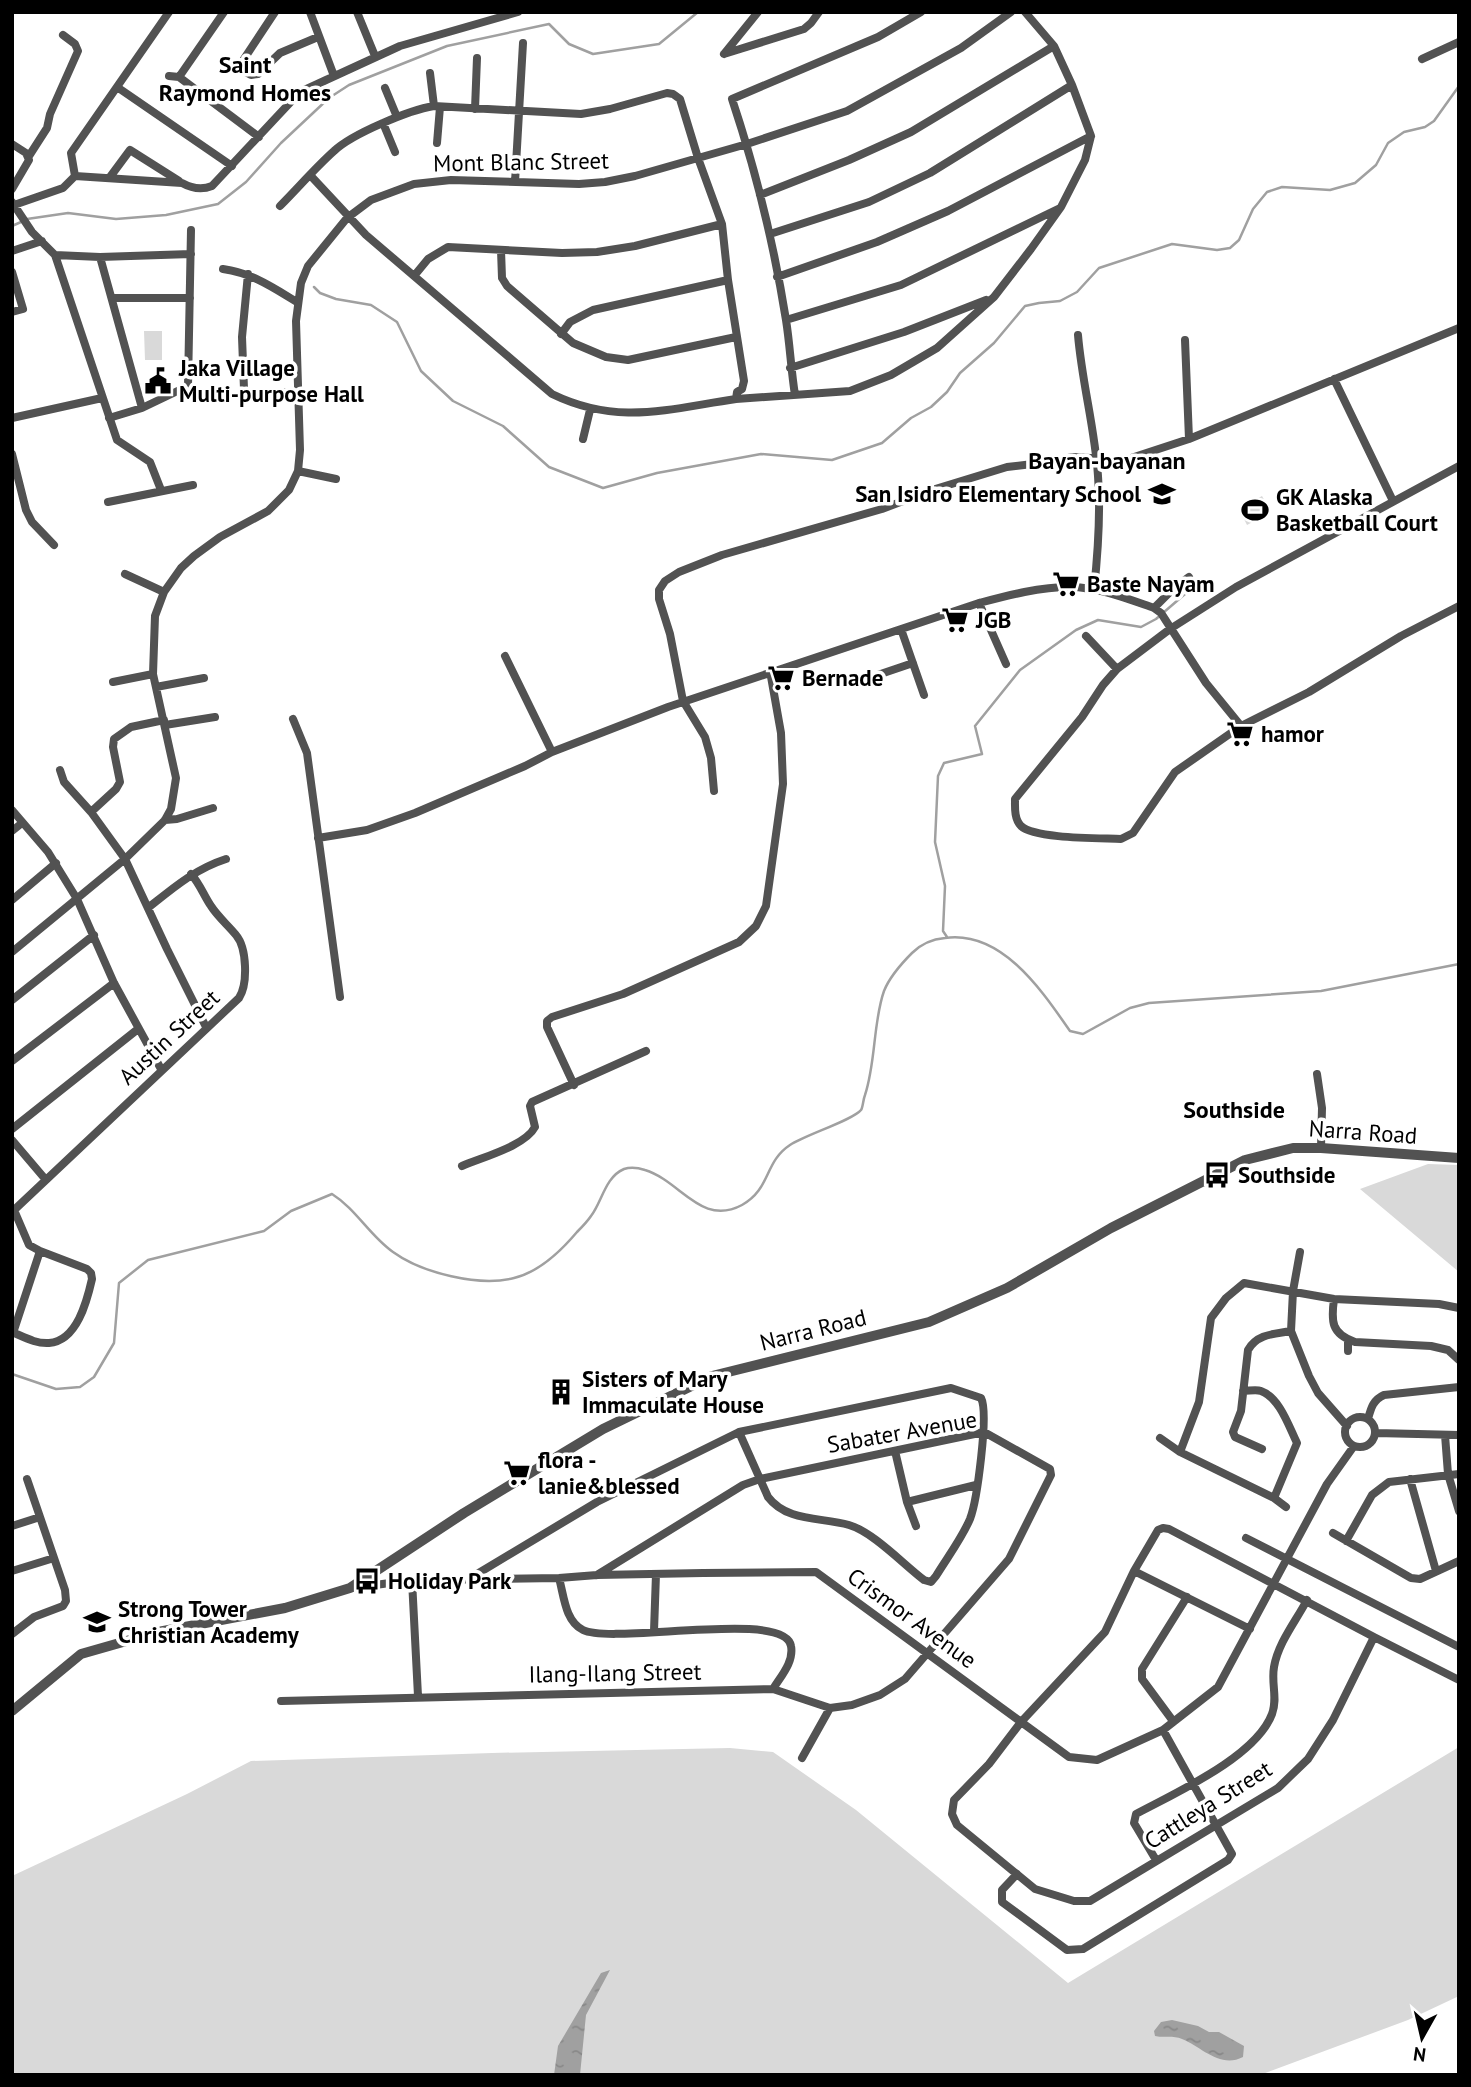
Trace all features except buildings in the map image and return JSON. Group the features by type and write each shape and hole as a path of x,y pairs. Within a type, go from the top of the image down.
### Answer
{"street":[{"path":"75,176 71,153 169,12"},
{"path":"179,77 223,12"},
{"path":"275,12 238,68 251,75 258,74 281,53 318,37"},
{"path":"310,12 334,76"},
{"path":"357,12 374,57"},
{"path":"110,177 130,150 190,188 212,187 300,92 400,46 518,12"},
{"path":"758,12 724,54 804,29 819,12"},
{"path":"795,395 786,320 770,234 747,144 732,99 878,37 921,12"},
{"name":"Mont Blanc Street","path":"12,952 125,859 165,820 173,799 176,778 153,674 155,616 164,592 181,568 204,547 268,511 289,490 298,471 300,450 297,302 300,283 308,265 347,218 371,200 414,184 451,180 579,184 605,182 747,144 847,111 961,48 1010,12"},
{"path":"310,175 347,218 538,384 562,399 590,410 639,413 736,399 850,391 891,375 937,348 993,297 1061,207 1085,160 1091,136 1072,85 1054,46 1025,12"},
{"path":"12,190 47,128 50,114 78,51 75,44 63,35"},
{"path":"1422,59 1459,42"},
{"path":"515,182 523,43"},
{"path":"760,195 911,132 1054,46"},
{"path":"475,109 477,58"},
{"path":"430,73 437,107 437,143"},
{"path":"169,76 179,77 259,137"},
{"path":"770,234 869,202 930,173 1072,85"},
{"path":"117,87 232,166"},
{"path":"385,88 397,117"},
{"path":"280,206 336,149 383,123 418,108 581,114 667,93 673,94 680,99 722,224 744,381 736,399"},
{"path":"383,123 395,152"},
{"path":"777,277 877,242 948,211 1091,136"},
{"path":"12,144 29,156"},
{"path":"161,490 150,462 117,440 55,255 32,232 13,203 64,188 75,176 182,183"},
{"path":"786,320 901,285 1061,207"},
{"path":"414,276 428,259 448,247 562,253 597,252 635,246 722,224"},
{"path":"109,418 142,408 188,386 191,230"},
{"path":"12,251 41,241"},
{"path":"501,250 502,278 507,286 561,334 591,352 628,360 736,337"},
{"path":"55,255 100,257 191,254"},
{"path":"100,257 142,408"},
{"path":"223,269 248,274 297,302"},
{"path":"12,272 23,309 12,312"},
{"path":"248,274 242,337 244,389 250,393 299,392"},
{"path":"561,334 570,322 593,310 728,280"},
{"path":"790,368 904,332 993,297"},
{"path":"112,298 190,298"},
{"path":"713,792 711,758 705,737 683,701 670,634 659,599 659,590 665,581 679,572 722,555 882,509 1007,467 1073,457 1125,460 1189,439 1459,328"},
{"path":"1078,335 1096,460 1101,521 1094,590"},
{"path":"1185,340 1189,439"},
{"path":"1334,379 1394,500"},
{"path":"12,418 102,398"},
{"path":"583,439 590,410"},
{"path":"12,454 26,510 54,545"},
{"path":"1459,466 1236,587 1170,629 1117,669 1015,799 1015,814 1021,826 1033,831 1053,835 1126,838 1133,833 1175,772 1241,726 1309,692 1401,636 1459,606"},
{"path":"298,471 335,479"},
{"path":"108,502 193,485"},
{"path":"125,574 164,592"},
{"path":"1159,613 1174,588 1189,577"},
{"path":"318,838 367,830 415,813 552,752 683,701 979,603 1041,590 1071,587 1094,590 1159,613 1206,683 1241,726"},
{"path":"979,603 1006,664"},
{"path":"901,629 924,695"},
{"path":"1086,636 1117,669"},
{"path":"505,656 552,752"},
{"path":"857,682 913,663"},
{"path":"574,1084 547,1027 547,1021 623,994 739,942 756,926 766,906 783,784 781,733 771,671"},
{"path":"113,682 153,674"},
{"path":"156,687 204,678"},
{"path":"90,812 116,789 120,782 114,739 131,727 215,717"},
{"path":"293,719 307,753 340,997"},
{"path":"60,770 64,782 125,859 206,1027"},
{"path":"165,820 213,808"},
{"path":"12,810 56,863 77,899 114,983 161,1069"},
{"path":"12,831 22,823"},
{"path":"148,908 191,874 226,859"},
{"path":"12,900 56,863"},
{"name":"Austin Street","path":"13,1211 239,998 246,981 240,940 209,904 202,887 191,874"},
{"path":"12,1000 93,935"},
{"path":"12,1062 114,983"},
{"path":"12,1129 138,1029"},
{"path":"462,1166 519,1143 531,1135 535,1127 530,1106 532,1102 646,1051"},
{"path":"1317,1073 1322,1108 1321,1148"},
{"path":"12,1140 46,1181"},
{"name":"Narra Road","path":"12,1711 81,1654 158,1632 285,1608 350,1588 464,1513 603,1429 712,1376 929,1322 1007,1288 1111,1228 1245,1160 1293,1149 1321,1148 1459,1158"},
{"path":"13,1211 26,1240 40,1251 91,1273 77,1322 57,1341 47,1343 36,1342 13,1333 40,1251"},
{"path":"1300,1252 1293,1291 1291,1331 1308,1376 1318,1393 1347,1426"},
{"path":"1180,1452 1199,1402 1211,1318 1226,1298 1244,1283 1334,1298 1439,1304 1459,1308"},
{"path":"1334,1298 1332,1314 1335,1329 1343,1338 1431,1346 1448,1350 1459,1360"},
{"path":"1262,1449 1235,1437 1233,1432 1241,1411 1248,1350 1252,1342 1259,1337 1291,1331"},
{"path":"1348,1340 1348,1351"},
{"path":"1368,1419 1371,1406 1377,1398 1384,1395 1459,1387"},
{"path":"467,1580 597,1502 739,1432 951,1388 981,1398 984,1403 984,1432 970,1518 932,1581 924,1580 880,1544 852,1526 785,1513 775,1506 768,1497 739,1432"},
{"path":"1243,1391 1259,1390 1269,1396 1284,1415 1297,1443 1274,1499"},
{"path":"1358,1418 1368,1419 1374,1425 1374,1440 1361,1448 1354,1446 1345,1435 1347,1426 1358,1418"},
{"name":"Sabater Avenue","path":"597,1575 743,1485 760,1479 984,1432 1050,1469 1050,1480 1009,1559 928,1653"},
{"path":"1376,1433 1445,1436 1459,1434"},
{"path":"1445,1436 1448,1474 1459,1511"},
{"path":"1160,1438 1180,1452 1286,1507"},
{"name":"Crismor Avenue","path":"350,1588 412,1580 816,1572 1069,1757 1097,1760 1163,1730 1218,1687 1327,1484 1354,1446"},
{"path":"895,1451 906,1502 916,1525"},
{"path":"1346,1541 1372,1495 1389,1482 1459,1474"},
{"path":"12,1634 26,1622 63,1606 66,1601 65,1590 27,1479"},
{"path":"1410,1479 1436,1572"},
{"path":"906,1502 976,1485"},
{"path":"12,1526 40,1517"},
{"name":"Cattleya Street","path":"1169,1529 1374,1637 1333,1720 1308,1759 1278,1788 1090,1901 1074,1901 1035,1889 957,1825 952,1814 954,1800 989,1764 1021,1722 1105,1632 1134,1571 1158,1530 1169,1529"},
{"path":"1333,1533 1411,1578 1420,1579 1459,1561"},
{"path":"1246,1538 1459,1647"},
{"path":"12,1571 54,1558"},
{"path":"1134,1571 1250,1629"},
{"path":"654,1631 656,1574"},
{"path":"559,1578 571,1620 584,1631 609,1634 711,1628 780,1633 789,1639 792,1646 790,1663 773,1689"},
{"path":"412,1580 418,1696"},
{"path":"1173,1721 1141,1675 1142,1669 1187,1597"},
{"path":"1156,1860 1133,1823 1133,1818 1238,1755 1261,1732 1271,1717 1276,1700 1273,1677 1278,1653 1307,1600"},
{"path":"1374,1637 1459,1680"},
{"name":"Ilang-Ilang Street","path":"281,1700 773,1689 830,1707 852,1705 880,1695 905,1679 928,1653"},
{"path":"803,1758 830,1707"},
{"path":"1017,1874 1002,1890 1002,1902 1067,1950 1083,1948 1228,1860 1232,1854 1231,1849 1215,1826 1163,1730"}],"shaded area":[{"path":"144,331 162,331 162,360 145,360"},
{"name":"GK Alaska Basketball Court","path":"1262,496 1271,512 1247,525 1239,509"},
{"path":"1428,1164 1459,1165 1459,1272 1360,1189"},
{"path":"1459,1747 1459,1996 1408,2020 1260,2075 12,2075 12,1876 251,1761 730,1748 773,1752 856,1810 1068,1983"}],"water":[{"path":"610,1970 586,2015 580,2075 554,2075 558,2046 601,1973"},
{"path":"1172,2020 1198,2026 1209,2032 1219,2032 1244,2046 1243,2057 1235,2060 1219,2059 1182,2039 1155,2036 1154,2031 1161,2022"}],"waterway":[{"path":"27,219 68,213 116,219 166,215 218,204 246,182 281,143 329,98 349,85 447,46 549,24 569,44 593,54 659,44 698,12"},
{"path":"314,287 320,293 336,299 371,305 397,322 421,371 453,401 503,426 549,467 603,488 657,473 761,454 832,460 882,443 911,418 931,407 947,392 960,373 994,343 1025,306 1060,301 1077,292 1099,268 1172,244 1217,250 1230,248 1239,240 1253,209 1267,192 1282,187 1330,190 1355,183 1376,165 1388,143 1404,132 1425,127 1434,121 1459,86"},
{"path":"12,226 21,222"},
{"path":"947,937 943,931 945,886 935,842 938,776 944,763 982,754 975,726 1020,670 1076,630 1098,620 1141,627 1156,619 1185,594 1210,582"},
{"path":"12,1374 56,1389 80,1387 94,1377 114,1343 119,1283 148,1260 264,1231 291,1211 332,1194 385,1246 405,1260 435,1272 484,1281 514,1278 549,1260 588,1220 612,1178 624,1169 645,1170 670,1183 692,1200 715,1210 728,1210 742,1205 758,1191 776,1159 790,1145 861,1110 869,1082 884,991 893,975 912,953 936,940 966,938 1002,953 1047,998 1070,1031 1083,1034 1130,1008 1149,1003 1321,991 1459,964"}],"place":[{"name":"Jaka Village Multi-purpose Hall","path":"158,381"},
{"name":"San Isidro Elementary School","path":"1162,494"},
{"name":"GK Alaska Basketball Court","path":"1255,510"},
{"name":"Baste Nayam","path":"1066,584"},
{"name":"JGB","path":"955,620"},
{"name":"Bernade","path":"781,678"},
{"name":"hamor","path":"1240,734"},
{"name":"Southside","path":"1217,1175"},
{"name":"Sisters of Mary Immaculate House","path":"561,1392"},
{"name":"flora - lanie&blessed","path":"517,1473"},
{"name":"Holiday Park","path":"367,1581"},
{"name":"Strong Tower Christian Academy","path":"97,1622"}],"district":[{"name":"Saint Raymond Homes","path":"245,79"},
{"name":"Bayan-bayanan","path":"1107,461"},
{"name":"Southside","path":"1234,1110"}]}
